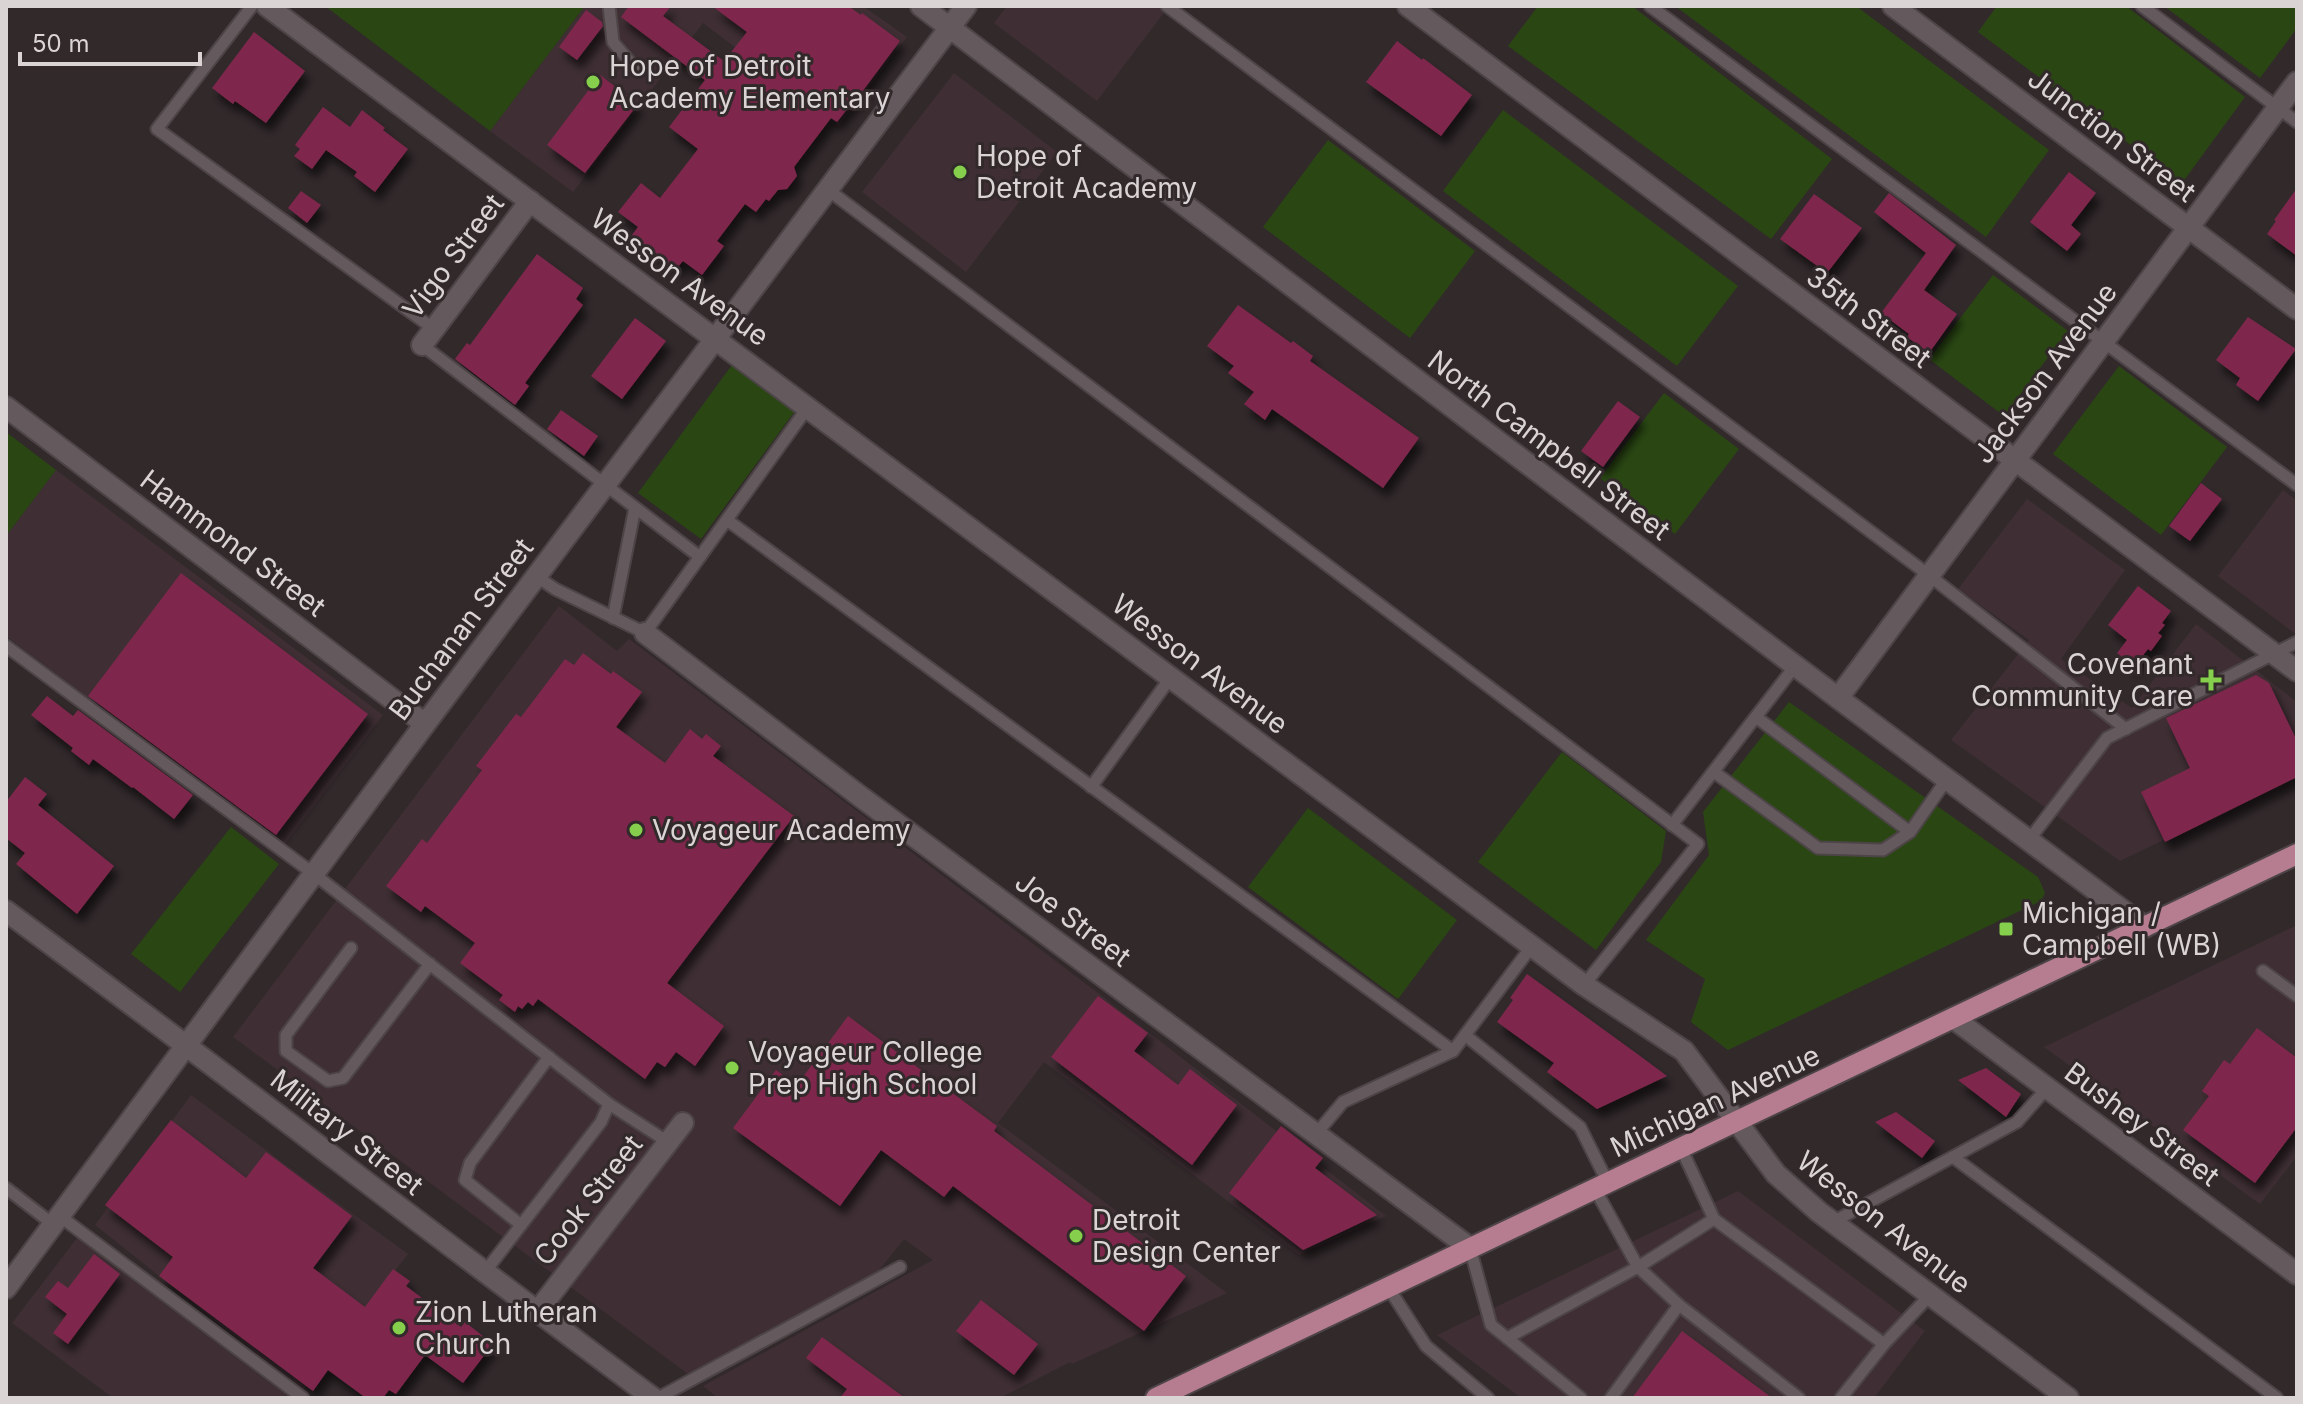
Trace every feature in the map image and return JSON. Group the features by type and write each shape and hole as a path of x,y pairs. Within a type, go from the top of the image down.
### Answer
{"main road":[{"name":"Michigan Avenue","path":"1156,1398 2297,854"}],"street":[{"name":"Wesson Avenue","path":"267,6 1584,985 1684,1051 1776,1174 1833,1222 2068,1398"},
{"name":"North Campbell Street","path":"921,6 2145,927"},
{"name":"Buchanan Street","path":"6,1288 425,724 966,6"},
{"name":"35th Street","path":"1408,6 2297,671"},
{"name":"Junction Street","path":"1893,6 2297,309"},
{"name":"Jackson Avenue","path":"1838,698 2297,82"},
{"name":"Vigo Street","path":"428,337 530,201"},
{"name":"Hammond Street","path":"6,407 425,724"},
{"name":"Joe Street","path":"645,633 1470,1248"},
{"name":"Military Street","path":"6,911 187,1045 484,1273 656,1398"},
{"name":"Bushey Street","path":"1953,1018 2297,1274"},
{"name":"Cook Street","path":"537,1312 683,1123"}],"lane":[{"path":"252,6 157,129 428,337 604,485 700,557"},
{"path":"609,6 613,42 636,69"},
{"path":"1167,6 1930,576 2126,729"},
{"path":"1650,6 2297,485"},
{"path":"2142,6 2297,122"},
{"path":"827,189 1698,844 1584,985"},
{"path":"536,576 555,589 645,633 808,407"},
{"path":"613,618 635,508"},
{"path":"727,520 1453,1051"},
{"path":"2029,840 2107,738 2297,642"},
{"path":"6,646 314,874 609,1104 668,1142"},
{"path":"1672,825 1795,666"},
{"path":"1091,787 1171,677"},
{"path":"1756,717 1910,832"},
{"path":"1714,772 1818,848 1883,850 1910,832 1947,779"},
{"path":"1316,1134 1343,1102 1453,1051 1532,946"},
{"path":"351,948 286,1035 286,1051 328,1081 343,1078 430,964"},
{"path":"2263,971 2297,996"},
{"path":"1465,1035 1580,1127 1638,1267 1679,1305 1799,1398"},
{"path":"521,1225 465,1180 470,1163 549,1057"},
{"path":"1833,1222 2017,1122 2047,1088"},
{"path":"484,1273 601,1122 609,1104"},
{"path":"1681,1148 1714,1219 1884,1344"},
{"path":"1953,1157 2277,1398"},
{"path":"6,1188 58,1221 303,1398"},
{"path":"1507,1338 1638,1267 1714,1219"},
{"path":"1470,1248 1491,1325 1581,1398"},
{"path":"656,1398 900,1267"},
{"path":"1388,1287 1426,1346 1488,1398"},
{"path":"1841,1398 1884,1344 1930,1295"},
{"path":"1611,1398 1679,1305"}],"shaded area":[{"name":"Hope of Detroit Academy Elementary","path":"585,6 863,6 907,37 839,126 703,23 573,192 490,131"},
{"name":"Hope of Detroit Academy","path":"1007,6 1169,6 1097,101 994,23"},
{"name":"Hope of Detroit Academy","path":"954,73 1057,152 966,272 862,192"},
{"path":"56,470 383,715 284,845 6,636 6,536"},
{"path":"2283,490 2297,501 2297,635 2218,576"},
{"name":"Covenant Community Care","path":"2027,499 2125,570 2061,659 2132,708 2196,624 2297,702 2297,776 2120,861 1951,740 2029,640 1958,589"},
{"name":"Voyageur Academy","path":"559,606 617,651 629,639 1098,993 1386,1216 1299,1255 1044,1062 998,1123 1227,1293 1072,1364 1070,1362 1000,1398 718,1398 703,1386 933,1260 904,1239 876,1274 688,1374 233,1037"},
{"path":"2297,925 2297,1156 2260,1204 2044,1047"},
{"path":"191,1095 408,1254 303,1390 95,1225"},
{"path":"1738,1191 1925,1331 1874,1398 1521,1398 1437,1335"},
{"path":"77,1238 290,1398 113,1398 12,1323"}],"green space":[{"path":"325,6 585,6 490,131"},
{"path":"1538,6 1632,6 1832,159 1771,239 1508,46"},
{"path":"1675,6 1856,6 2049,150 1986,237"},
{"path":"1997,6 2126,6 2245,97 2182,183 1978,32"},
{"path":"2164,6 2297,6 2297,28 2260,78"},
{"path":"1503,110 1738,286 1677,366 1443,191"},
{"path":"1328,140 1475,251 1410,338 1263,227"},
{"path":"1993,275 2068,331 2004,416 1929,359"},
{"path":"732,365 795,411 701,539 638,493"},
{"path":"2119,366 2227,447 2161,535 2053,454"},
{"path":"1664,393 1739,449 1675,534 1600,478"},
{"path":"6,432 56,470 6,536"},
{"path":"1789,702 2038,877 2045,893 2041,901 1728,1050 1691,1022 1705,979 1646,940 1709,855 1703,812"},
{"path":"1562,752 1666,831 1661,862 1596,950 1478,862"},
{"path":"1308,808 1457,920 1398,999 1248,887"},
{"path":"231,827 279,864 180,992 131,954"}],"building":[{"path":"629,6 671,6 663,16 724,61 747,32 712,6 848,6 900,41 837,122 831,118 794,167 797,176 787,189 778,190 756,212 745,204 717,241 724,246 702,275 683,261 676,269 632,235 638,227 618,212 641,183 660,198 698,149 669,127 705,80 621,17"},
{"path":"586,10 603,26 577,60 559,47"},
{"path":"254,32 305,71 266,123 212,88"},
{"path":"1397,41 1472,95 1441,136 1366,82"},
{"path":"600,75 638,104 585,173 547,145"},
{"path":"323,107 350,127 362,110 408,149 375,192 354,176 357,172 326,150 312,169 294,156 300,149 295,145"},
{"path":"2069,172 2096,193 2071,225 2081,234 2067,251 2030,222"},
{"path":"2297,188 2297,256 2267,234"},
{"path":"301,191 321,205 307,223 288,208"},
{"path":"1889,193 1956,245 1924,290 1957,314 1929,353 1881,313 1926,253 1874,212"},
{"path":"1814,194 1862,228 1827,273 1780,239"},
{"path":"537,254 583,288 576,299 583,305 525,383 529,386 515,405 455,359 467,343 470,345"},
{"path":"1238,305 1291,343 1293,341 1313,356 1310,361 1419,438 1383,488 1272,409 1265,420 1244,404 1254,392 1228,373 1234,366 1207,346"},
{"path":"2248,317 2296,349 2258,401 2236,385 2240,378 2216,360"},
{"path":"635,318 666,341 622,399 591,376"},
{"path":"1618,401 1640,417 1603,467 1581,451"},
{"path":"561,410 598,436 584,456 547,429"},
{"path":"2201,483 2222,499 2190,541 2169,526"},
{"path":"181,573 368,714 276,835 88,696"},
{"path":"2138,586 2171,611 2158,633 2162,636 2134,667 2117,653 2127,640 2108,625"},
{"path":"583,653 642,692 616,727 665,763 690,729 702,739 706,734 721,746 713,756 794,816 667,983 724,1026 695,1066 676,1052 665,1067 657,1062 645,1079 538,999 533,1006 528,1002 522,1009 518,1006 515,1012 499,1000 503,995 460,963 475,943 425,906 421,912 386,886 422,839 427,843 482,770 476,766 516,714 521,717 565,659 574,665"},
{"path":"2256,675 2269,683 2297,741 2297,777 2165,842 2141,792 2190,768 2166,718"},
{"path":"47,696 73,716 78,710 193,795 174,819 93,759 89,765 71,751 73,748 31,715"},
{"path":"25,777 47,794 38,805 114,866 77,914 16,864 25,853 6,838 6,802"},
{"path":"1527,974 1667,1076 1597,1109 1547,1072 1554,1063 1497,1022"},
{"path":"1098,996 1148,1033 1134,1051 1178,1085 1190,1069 1237,1105 1192,1165 1051,1057"},
{"path":"848,1016 997,1126 994,1131 1186,1276 1144,1331 953,1186 944,1197 881,1150 840,1206 733,1128 776,1070 797,1085"},
{"path":"2257,1028 2297,1058 2297,1127 2255,1183 2183,1130 2209,1096 2202,1091 2224,1060 2230,1064"},
{"path":"1986,1068 2021,1094 2006,1117 1958,1080"},
{"path":"1896,1112 1935,1141 1922,1158 1875,1122"},
{"path":"171,1120 246,1178 266,1152 352,1216 313,1268 365,1307 393,1269 410,1281 406,1286 461,1327 465,1322 493,1344 463,1383 425,1355 396,1394 389,1390 383,1398 366,1398 328,1370 313,1391 159,1276 173,1257 105,1205"},
{"path":"1281,1126 1323,1158 1315,1168 1377,1215 1303,1250 1229,1193"},
{"path":"94,1254 120,1274 68,1344 53,1333 67,1314 45,1297 58,1281 68,1288"},
{"path":"981,1300 1038,1344 1014,1375 956,1331"},
{"path":"1682,1331 1772,1398 1632,1398"},
{"path":"822,1337 905,1398 840,1398 847,1389 806,1358"}],"place":[{"name":"Hope of Detroit Academy Elementary","path":"593,82"},
{"name":"Hope of Detroit Academy","path":"960,172"},
{"name":"Covenant Community Care","path":"2211,680"},
{"name":"Voyageur Academy","path":"636,830"},
{"name":"Michigan / Campbell (WB)","path":"2006,929"},
{"name":"Voyageur College Prep High School","path":"732,1068"},
{"name":"Detroit Design Center","path":"1076,1236"},
{"name":"Zion Lutheran Church","path":"399,1328"}]}
